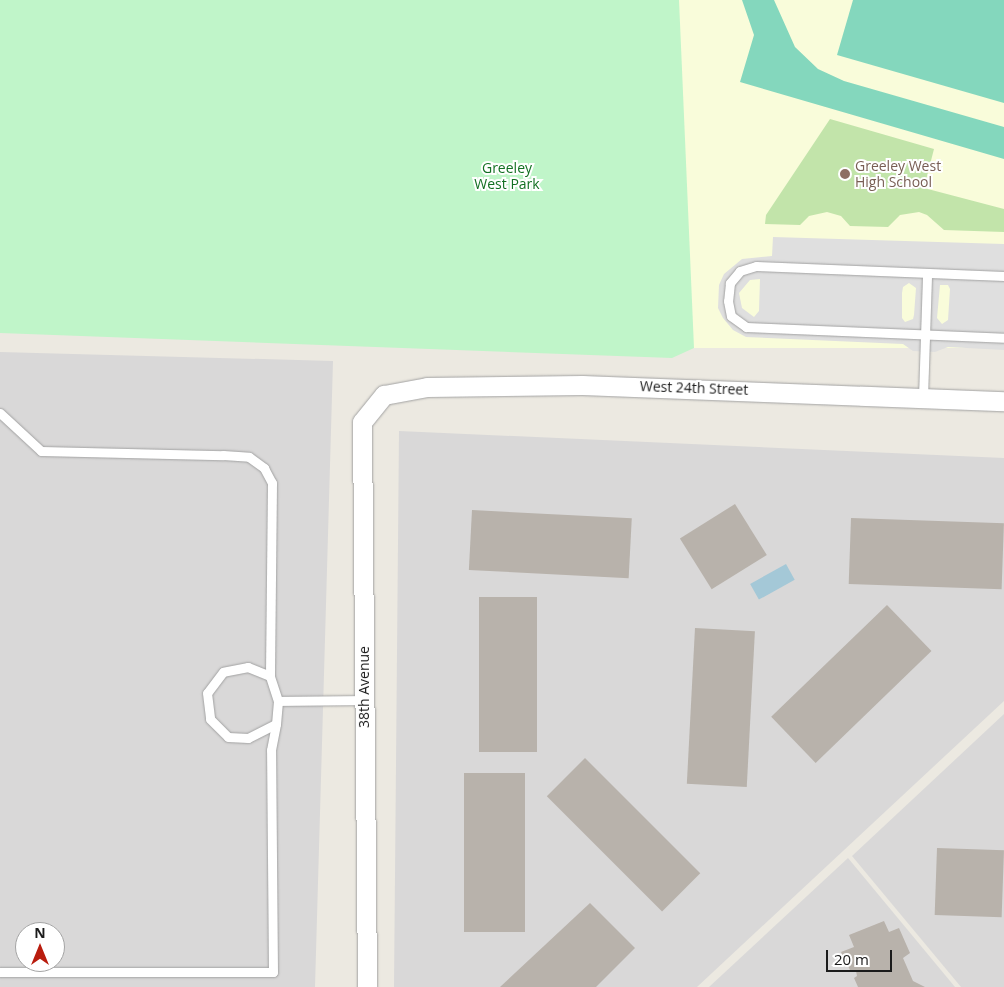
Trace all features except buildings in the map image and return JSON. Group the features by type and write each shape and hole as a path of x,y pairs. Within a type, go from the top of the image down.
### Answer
{"street":[{"name":"West 24th Street","path":"384,395 427,387 582,385 1004,401"},
{"name":"38th Avenue","path":"367,987 362,422 384,395"}],"lane":[{"path":"1004,276 756,266 740,271 730,283 728,301 731,316 746,327 1004,338"},
{"path":"923,397 927,274"},
{"path":"0,413 41,451 223,455 249,457 264,468 272,483 270,676 278,701 271,750 273,972 0,972"},
{"path":"270,676 248,667 223,672 208,693 210,719 228,737 248,738 276,724"},
{"path":"278,701 364,700"}],"shaded area":[{"name":"Greeley West High School","path":"679,0 1004,0 1004,348 679,348"},
{"path":"773,237 1004,244 1004,350 948,347 935,352 913,351 903,344 746,337 733,330 723,318 718,308 719,285 724,274 742,259 772,256","holes":["760,279 759,311 754,317 742,308 739,293 750,280","909,283 916,288 913,319 905,322 902,318 903,287","940,285 948,285 950,289 948,320 942,324 937,318"]},
{"path":"0,352 333,361 315,987 0,987"},
{"path":"399,431 1004,458 1004,701 697,987 394,987"},
{"path":"1004,714 1004,987 961,987 852,856"},
{"path":"848,858 955,987 709,987"}],"green space":[{"name":"Greeley West Park","path":"0,0 679,0 694,348 672,358 0,333"},
{"path":"742,0 774,0 795,47 818,69 844,81 1004,127 1004,159 740,82 754,35"},
{"path":"853,0 1004,0 1004,103 837,55"},
{"path":"830,119 934,149 924,188 1004,209 1004,232 944,230 927,215 919,212 900,215 888,227 850,226 841,216 827,212 809,216 800,225 765,224 766,215"}],"water":[{"path":"786,564 795,580 759,600 750,584"}],"place":[{"name":"Greeley West High School","path":"845,174"}]}
